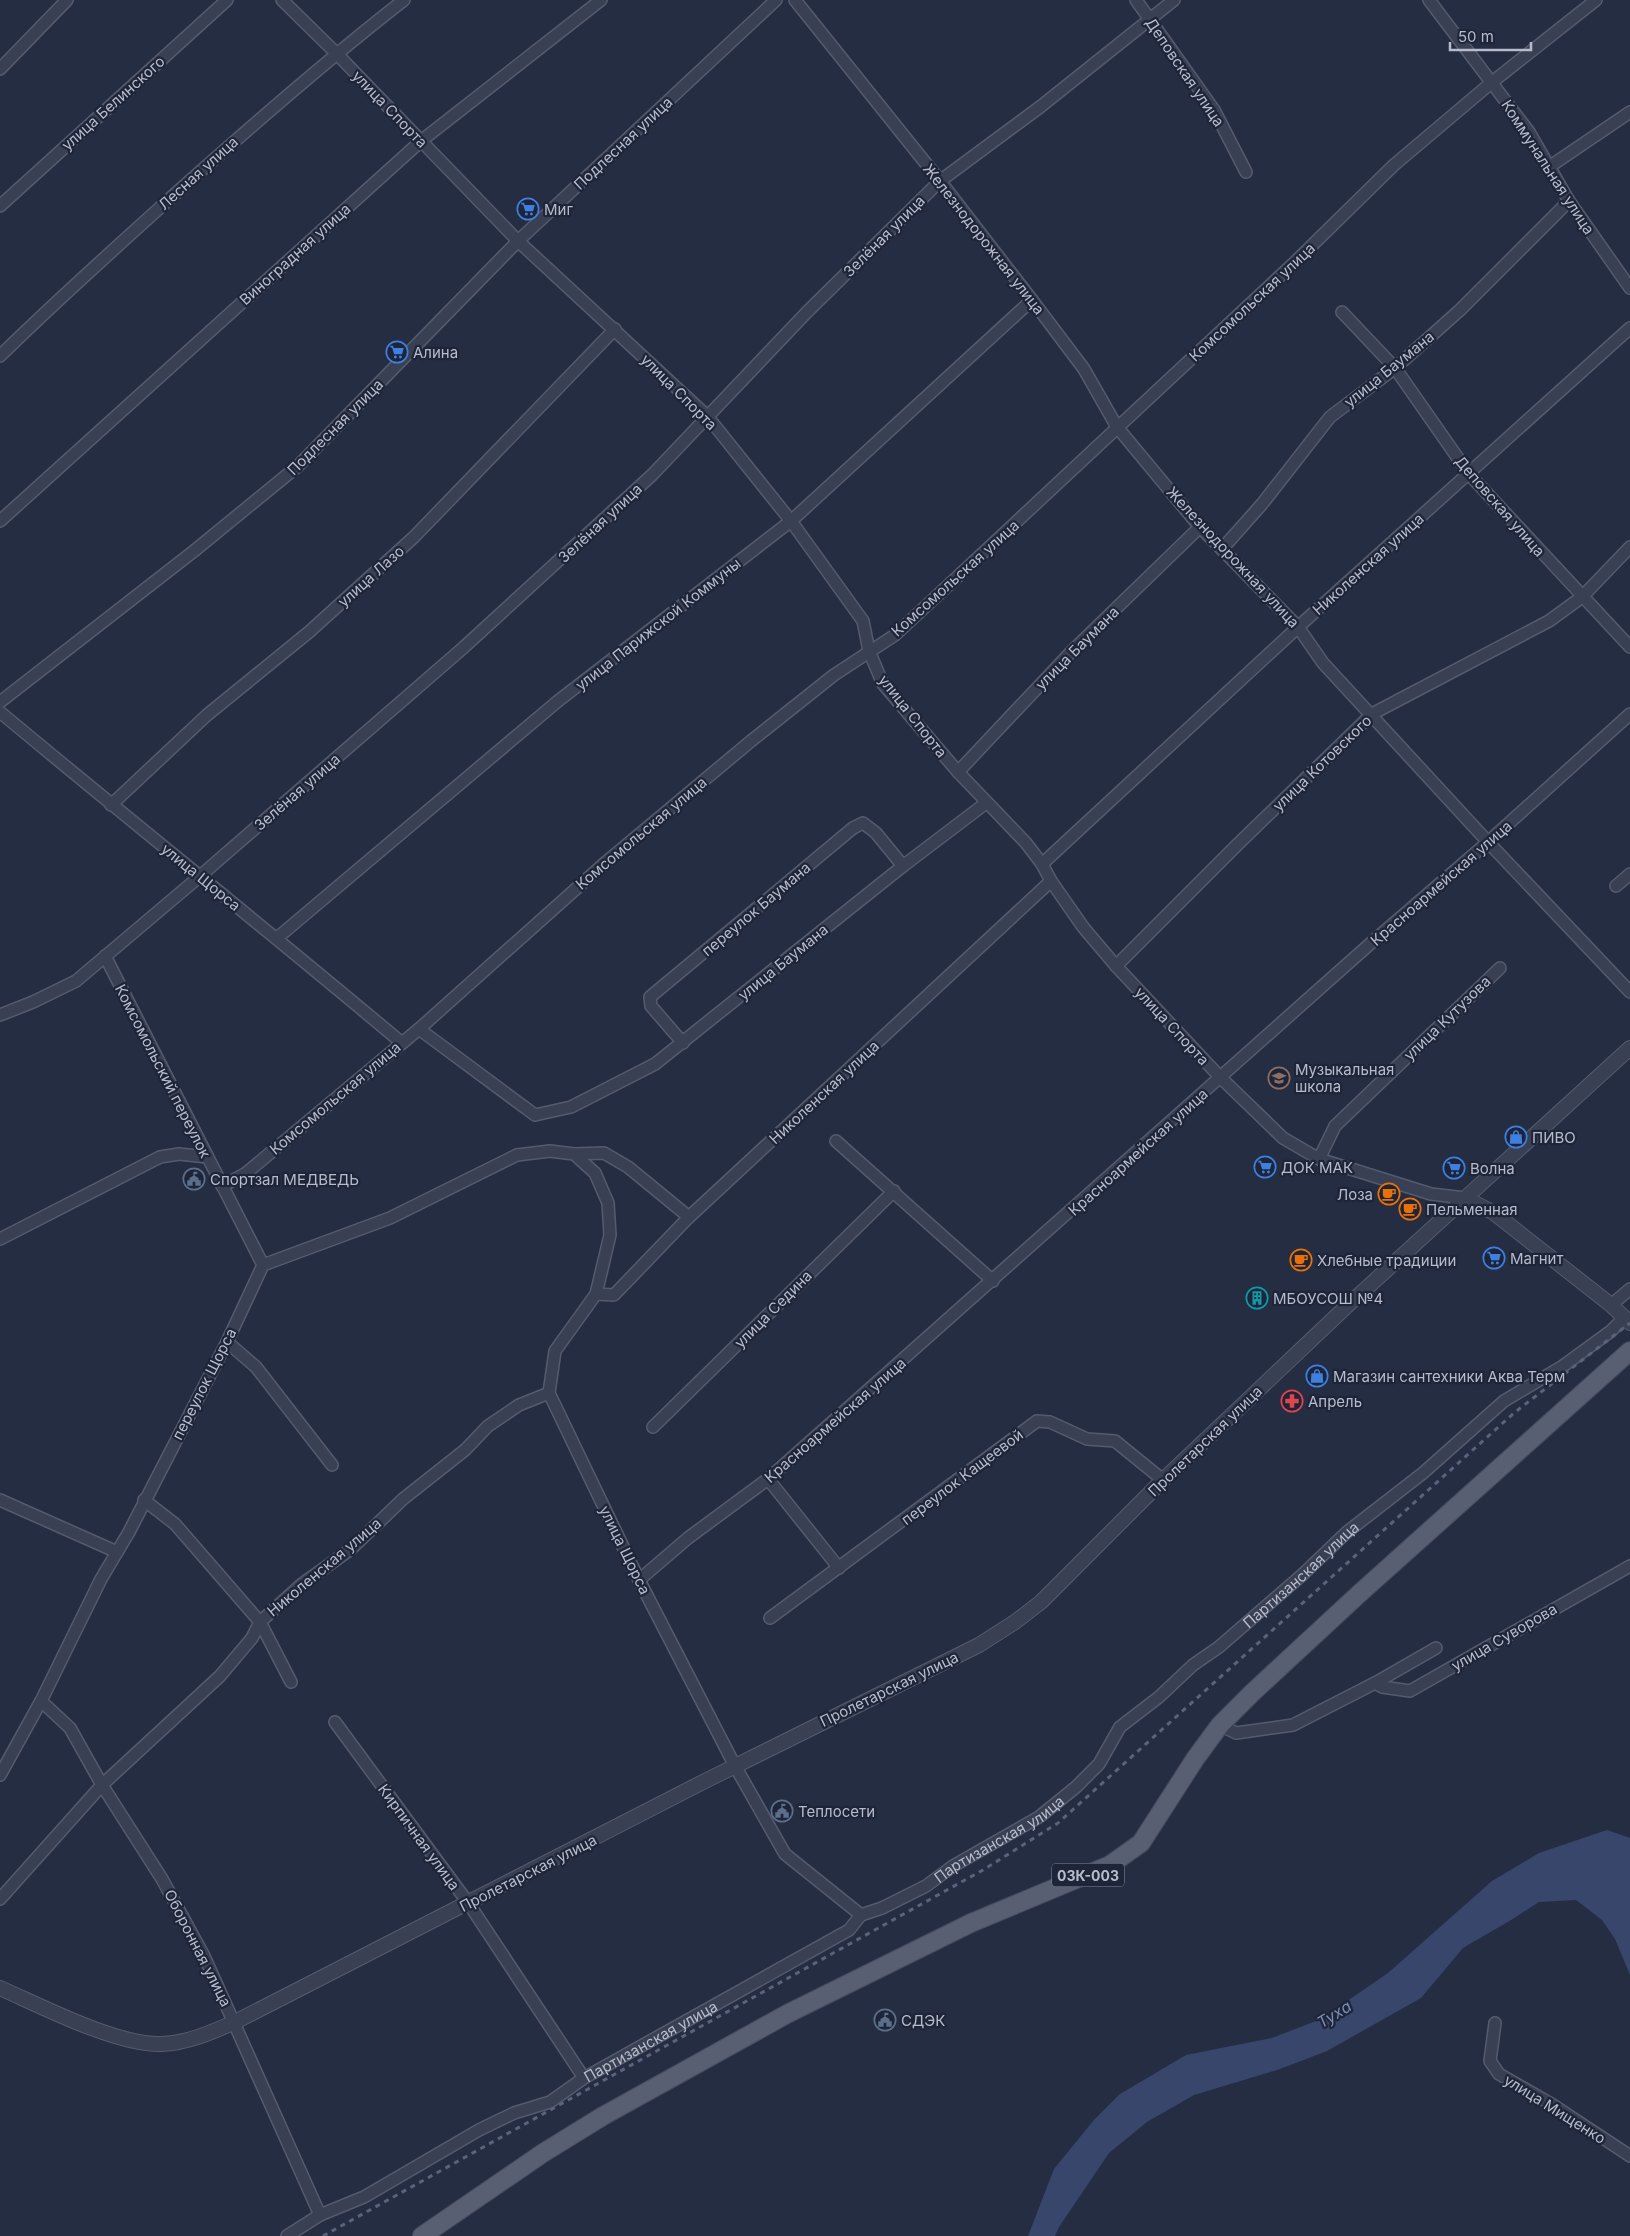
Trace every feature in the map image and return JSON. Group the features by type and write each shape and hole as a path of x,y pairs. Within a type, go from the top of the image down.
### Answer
{"main road":[{"name":"03К-003","path":"422,2236 550,2149 603,2116 786,2014 971,1923 1110,1865 1141,1843 1195,1759 1220,1725 1360,1593 1630,1351"}],"street":[{"path":"0,70 67,0"},
{"name":"улица Белинского","path":"0,206 226,0"},
{"name":"улица Спорта","path":"282,0 336,53 518,241 707,416 791,521 864,621 868,651 884,684 958,772 1026,843 1083,927 1116,966 1221,1078 1283,1138 1319,1159 1431,1194 1464,1198 1494,1212 1611,1305 1627,1321"},
{"name":"Лесная улица","path":"0,356 67,290 336,53 404,0"},
{"name":"Виноградная улица","path":"0,521 421,141 602,0"},
{"name":"Подлесная улица","path":"0,702 194,551 298,466 518,241 776,0"},
{"name":"Железнодорожная улица","path":"795,0 940,181 1032,300 1084,369 1118,427 1200,526 1298,627 1323,664 1372,714 1488,842 1630,992"},
{"name":"Деповская улица","path":"1136,0 1214,110 1246,172"},
{"name":"Зелёная улица","path":"0,1015 33,1002 76,981 463,648 652,475 807,312 940,181 1040,106 1174,0"},
{"name":"Коммунальная улица","path":"1429,0 1529,132 1569,201 1630,288"},
{"name":"Комсомольская улица","path":"222,1186 245,1174 419,1029 606,862 751,741 868,651 895,635 1295,262 1394,164 1491,83 1596,0"},
{"path":"1549,167 1630,112"},
{"name":"улица Баумана","path":"1222,549 1262,504 1330,417 1395,368 1460,310 1569,201"},
{"name":"улица Парижской Коммуны","path":"277,938 558,701 791,521 1032,300"},
{"name":"Деповская улица","path":"1342,312 1395,368 1469,474 1582,597 1630,646"},
{"name":"Николенская улица","path":"1042,864 1298,627 1630,328"},
{"name":"улица Лазо","path":"110,805 207,715 309,632 414,537 615,329"},
{"name":"улица Баумана","path":"958,772 1072,651 1200,526"},
{"name":"улица Котовского","path":"1116,966 1372,714 1549,621 1582,597 1630,547"},
{"name":"улица Щорса","path":"0,712 110,805 277,938 402,1042"},
{"name":"Красноармейская улица","path":"639,1580 688,1538 768,1479 1630,714"},
{"name":"улица Баумана","path":"419,1029 535,1115 571,1107 655,1064 986,803"},
{"name":"переулок Баумана","path":"683,1043 650,1006 650,997 853,828 863,823 876,833 904,866"},
{"path":"1616,886 1630,874"},
{"name":"Николенская улица","path":"596,1294 614,1295 690,1218 1051,881"},
{"name":"Комсомольский переулок","path":"105,956 263,1265"},
{"name":"улица Кутузова","path":"1319,1159 1335,1126 1500,968"},
{"name":"Пролетарская улица","path":"0,1988 119,2038 160,2044 186,2041 235,2022 735,1766 979,1644 1015,1622 1065,1579 1163,1480 1464,1198 1630,1048"},
{"path":"836,1141 993,1281"},
{"path":"263,1265 390,1218 517,1155 550,1151 574,1154 604,1153 628,1167 690,1218"},
{"path":"0,1239 160,1157 179,1154 206,1156"},
{"path":"548,1393 554,1351 596,1294 610,1235 608,1203 594,1173 574,1154"},
{"name":"улица Седина","path":"653,1428 894,1191"},
{"name":"переулок Щорса","path":"0,1775 41,1701 101,1579 227,1342 263,1265"},
{"path":"1611,1305 1630,1289"},
{"name":"Партизанская улица","path":"287,2236 320,2215 364,2196 480,2130 514,2113 550,2102 584,2078 848,1930 861,1915 882,1908 926,1886 953,1866 1039,1816 1076,1787 1099,1764 1110,1748 1120,1727 1135,1713 1147,1707 1193,1665 1219,1648 1302,1575 1347,1532 1423,1473 1504,1401 1563,1366 1627,1321"},
{"path":"227,1342 256,1367 332,1465"},
{"name":"Николенская улица","path":"0,1899 102,1785 220,1676 252,1638 260,1622 302,1584 351,1549 402,1499 465,1450 488,1426 519,1405 548,1393"},
{"name":"улица Щорса","path":"548,1393 639,1580 735,1766 785,1854 861,1915"},
{"name":"переулок Кащеевой","path":"770,1618 1037,1421 1050,1422 1087,1439 1115,1441 1163,1480"},
{"path":"768,1479 839,1568"},
{"path":"0,1500 117,1552"},
{"path":"144,1500 175,1524 260,1622 292,1682"},
{"name":"улица Суворова","path":"1375,1683 1382,1687 1410,1691 1630,1566"},
{"name":"улица Суворова","path":"1220,1725 1236,1733 1293,1725 1320,1713 1436,1648"},
{"name":"Оборонная улица","path":"41,1701 70,1728 102,1785 162,1879 204,1956 320,2215"},
{"name":"Кирпичная улица","path":"335,1722 468,1904 584,2078"},
{"name":"улица Мищенко","path":"1494,2024 1490,2061 1499,2074 1553,2105 1630,2156"}],"water":[{"name":"Туха","path":"1607,1830 1630,1838 1630,1975 1615,1939 1602,1920 1576,1900 1539,1902 1463,1948 1421,1998 1327,2051 1280,2069 1194,2095 1147,2122 1109,2153 1059,2227 1055,2236 1028,2236 1054,2169 1093,2121 1120,2094 1186,2055 1272,2038 1321,2019 1388,1973 1492,1881 1539,1853"}],"railway":[{"path":"323,2236 983,1870 1058,1823 1514,1413 1630,1323"}],"place":[{"name":"Миг","path":"528,209"},
{"name":"Алина","path":"397,352"},
{"name":"Музыкальная школа","path":"1279,1078"},
{"name":"ПИВО","path":"1516,1137"},
{"name":"ДОК МАК","path":"1265,1167"},
{"name":"Волна","path":"1454,1168"},
{"name":"Спортзал МЕДВЕДЬ","path":"194,1179"},
{"name":"Лоза","path":"1389,1194"},
{"name":"Пельменная","path":"1410,1209"},
{"name":"Магнит","path":"1494,1258"},
{"name":"Хлебные традиции","path":"1301,1260"},
{"name":"МБОУСОШ №4","path":"1257,1298"},
{"name":"Магазин сантехники Аква Терм","path":"1317,1376"},
{"name":"Апрель","path":"1292,1401"},
{"name":"Теплосети","path":"782,1811"},
{"name":"СДЭК","path":"885,2020"}]}
